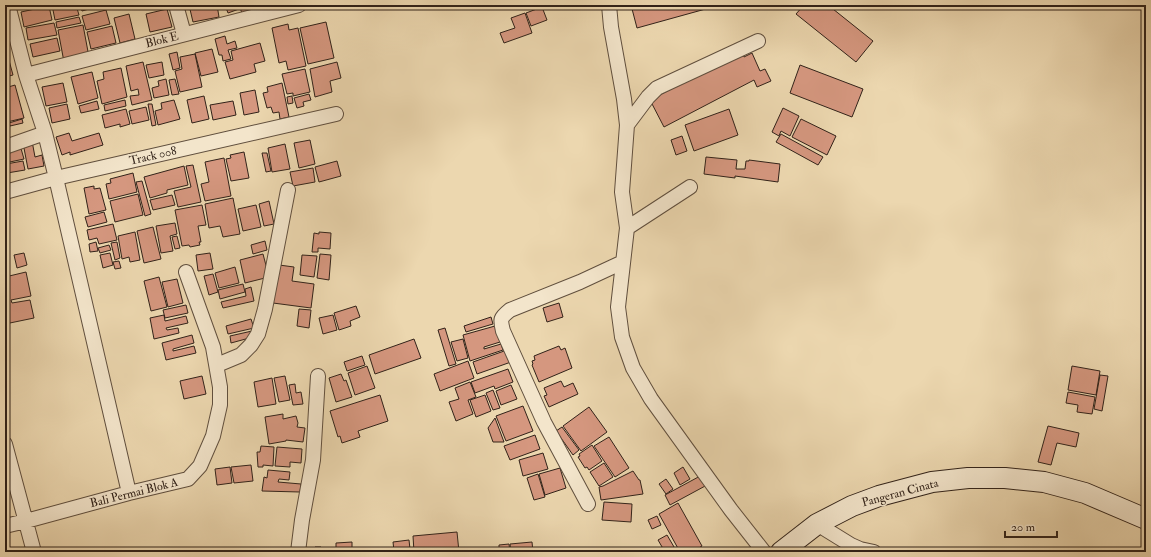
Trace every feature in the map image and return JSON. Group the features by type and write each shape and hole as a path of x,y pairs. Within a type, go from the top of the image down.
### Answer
{"street":[{"path":"8,5 26,75 45,133 130,493"},
{"path":"176,5 184,34"},
{"name":"Blok E","path":"26,75 299,5"},
{"path":"609,5 611,27 624,99 627,125 622,192 627,228 618,307 622,337 633,368 651,399 764,552"},
{"path":"627,125 648,97 657,88 758,41"},
{"name":"Track 008","path":"5,192 56,178 336,114"},
{"path":"5,147 45,133"},
{"path":"627,228 690,187"},
{"path":"217,366 241,355 251,345 258,334 265,309 288,190"},
{"path":"588,504 544,422 503,331 501,319 503,315 510,310 580,282 623,262"},
{"name":"Bali Permai Blok A","path":"5,526 26,522 130,493 188,479 200,466 213,436 220,405 220,387 213,347 186,272"},
{"path":"298,552 302,520 313,460 318,376"},
{"path":"5,444 34,552"},
{"name":"Pangeran Cinata","path":"781,552 817,524 852,506 879,496 932,482 968,478 1005,478 1044,482 1085,493 1146,519"},
{"path":"817,524 860,549 874,552"}],"building":[{"path":"19,5 40,5 20,9"},
{"path":"52,5 76,5 79,15 55,20"},
{"path":"80,5 103,5 82,11"},
{"path":"189,5 217,5 219,17 193,22"},
{"path":"225,5 238,5 239,9 228,13"},
{"path":"239,5 262,5 253,8 253,11 243,16"},
{"path":"631,5 720,5 637,28"},
{"path":"804,5 828,5 873,41 856,62 796,14"},
{"path":"49,6 52,20 24,27 21,12"},
{"path":"542,7 547,20 531,26 526,13"},
{"path":"167,9 172,27 150,32 146,14"},
{"path":"106,10 110,24 86,30 82,16"},
{"path":"525,13 532,33 504,43 500,33 515,28 511,18"},
{"path":"129,14 135,39 120,43 114,18"},
{"path":"79,17 81,23 57,28 56,22"},
{"path":"326,22 334,58 308,64 300,28"},
{"path":"54,23 57,35 28,40 26,28"},
{"path":"288,24 289,30 298,28 306,66 288,70 286,61 279,63 272,28"},
{"path":"83,25 89,57 64,62 58,30"},
{"path":"112,26 116,43 91,49 87,32"},
{"path":"5,35 9,48 5,49"},
{"path":"225,36 227,44 235,41 237,48 228,50 231,59 223,61 222,55 219,55 215,39"},
{"path":"57,38 60,51 33,57 30,44"},
{"path":"260,43 265,61 254,64 256,72 230,79 225,62 233,60 231,51"},
{"path":"212,49 218,72 201,76 195,53"},
{"path":"177,52 180,68 173,70 169,54"},
{"path":"7,53 13,75 5,77 5,54"},
{"path":"742,53 744,57 752,53 760,71 765,69 771,81 757,87 754,80 664,127 650,100"},
{"path":"195,54 202,87 180,92 175,71 182,69 180,57"},
{"path":"143,62 152,100 132,105 130,96 139,95 138,89 131,91 126,66"},
{"path":"162,62 164,75 149,78 146,65"},
{"path":"337,62 341,78 330,81 332,92 315,97 310,69"},
{"path":"800,65 863,89 852,117 790,93"},
{"path":"121,68 127,97 102,104 97,81 104,79 103,72"},
{"path":"305,69 310,92 293,96 293,93 287,94 282,74"},
{"path":"92,72 98,98 78,104 71,77"},
{"path":"166,79 169,95 154,98 152,88 159,86 158,81"},
{"path":"175,79 179,94 172,95 169,80"},
{"path":"63,83 67,102 46,106 42,87"},
{"path":"282,83 289,117 280,119 279,112 273,113 271,107 267,108 263,93 268,92 267,87"},
{"path":"15,85 24,118 7,122 8,126 5,127 5,88"},
{"path":"255,90 259,112 244,115 240,93"},
{"path":"309,94 311,100 303,102 304,106 297,108 294,98"},
{"path":"204,96 209,119 192,123 187,100"},
{"path":"292,96 293,103 288,104 287,97"},
{"path":"125,100 126,106 105,111 104,105"},
{"path":"174,100 180,119 158,125 155,111 162,109 161,103"},
{"path":"97,101 99,109 81,113 79,106"},
{"path":"233,101 236,115 213,120 210,105"},
{"path":"67,104 70,119 52,123 49,108"},
{"path":"148,104 152,104 156,125 152,126"},
{"path":"146,107 149,120 132,124 129,111"},
{"path":"783,108 799,116 790,136 781,131 779,136 772,132"},
{"path":"126,109 130,124 120,127 120,124 105,128 102,115"},
{"path":"729,109 738,135 694,151 685,125"},
{"path":"22,119 23,123 10,126 9,123"},
{"path":"801,119 836,136 827,155 792,137"},
{"path":"69,133 72,141 99,133 103,145 70,155 70,152 62,155 56,137"},
{"path":"781,134 823,157 818,165 776,142"},
{"path":"682,136 687,151 676,155 671,140"},
{"path":"310,140 315,164 299,168 294,143"},
{"path":"32,141 35,157 42,155 44,166 28,169 23,143"},
{"path":"285,144 290,169 272,172 268,148"},
{"path":"20,145 24,159 5,163 5,148"},
{"path":"244,152 249,178 231,181 226,159 231,158 230,155"},
{"path":"262,153 267,153 271,171 266,172"},
{"path":"706,157 737,160 736,169 745,169 746,161 749,160 780,164 778,182 735,176 735,178 704,174"},
{"path":"224,158 231,196 205,201 201,184 209,182 205,162"},
{"path":"23,161 25,170 7,173 6,164"},
{"path":"337,161 341,176 319,182 315,167"},
{"path":"193,165 201,202 178,207 174,191 191,187 186,166"},
{"path":"184,166 188,185 167,190 167,193 150,198 144,177"},
{"path":"313,168 315,182 293,186 290,172"},
{"path":"133,173 137,192 109,199 106,184 111,183 110,179"},
{"path":"142,181 151,214 145,216 136,182"},
{"path":"94,186 94,189 100,188 106,210 89,214 84,188"},
{"path":"138,194 143,215 115,222 110,201"},
{"path":"172,195 175,205 153,210 150,200"},
{"path":"233,198 240,234 223,237 220,226 209,228 205,204"},
{"path":"269,201 274,224 264,226 259,204"},
{"path":"202,205 206,225 198,226 201,242 199,242 200,245 190,247 189,245 182,246 175,210"},
{"path":"256,205 261,227 243,231 238,209"},
{"path":"104,212 107,222 88,227 85,217"},
{"path":"175,223 177,234 170,236 173,251 161,253 156,226"},
{"path":"113,224 117,240 99,244 97,238 89,240 87,230"},
{"path":"153,227 161,259 144,263 137,231"},
{"path":"135,232 140,260 130,262 129,257 122,259 118,236"},
{"path":"319,232 331,233 330,249 318,248 318,252 312,252 314,233 319,234"},
{"path":"177,236 180,248 175,249 172,237"},
{"path":"265,241 267,250 253,254 251,245"},
{"path":"96,242 98,251 90,252 89,244"},
{"path":"117,242 120,258 115,260 111,243"},
{"path":"109,245 111,250 100,253 98,248"},
{"path":"24,253 27,265 17,268 14,255"},
{"path":"110,253 113,265 103,268 100,255"},
{"path":"210,253 213,269 198,271 196,255"},
{"path":"263,254 269,277 245,283 240,260"},
{"path":"320,254 331,255 329,280 317,278"},
{"path":"302,255 317,256 314,277 300,275"},
{"path":"119,261 121,268 115,269 113,262"},
{"path":"279,265 294,267 292,281 314,284 311,308 273,303"},
{"path":"235,267 239,283 219,288 215,273"},
{"path":"26,272 31,296 11,300 12,303 30,300 34,318 5,324 5,277"},
{"path":"213,274 218,292 209,295 204,276"},
{"path":"159,277 167,307 151,311 144,281"},
{"path":"177,279 183,303 168,307 162,282"},
{"path":"243,284 245,292 220,299 218,290"},
{"path":"251,287 254,301 223,308 221,302 246,296 245,289"},
{"path":"559,303 563,317 547,322 543,308"},
{"path":"186,305 188,313 165,318 163,310"},
{"path":"356,306 360,317 350,321 351,326 339,330 334,313"},
{"path":"299,309 311,310 309,328 297,326"},
{"path":"164,315 165,321 186,316 188,323 166,328 167,330 178,328 179,333 154,339 150,318"},
{"path":"333,315 337,330 323,334 319,318"},
{"path":"491,317 493,324 466,332 464,326"},
{"path":"251,319 254,328 228,334 226,326"},
{"path":"495,326 500,342 484,347 484,349 501,344 503,350 470,361 463,335"},
{"path":"445,328 456,364 449,366 438,330"},
{"path":"252,331 253,337 231,343 230,336"},
{"path":"192,335 194,343 173,349 173,351 194,346 196,353 166,360 162,343"},
{"path":"414,339 421,358 375,374 369,355"},
{"path":"463,339 468,358 457,361 451,342"},
{"path":"559,346 561,350 565,348 572,368 539,382 532,365 532,361 535,360 534,356"},
{"path":"507,350 511,362 477,374 473,362"},
{"path":"362,356 365,365 347,371 344,362"},
{"path":"468,361 474,378 440,391 434,374"},
{"path":"367,366 375,388 355,395 348,373"},
{"path":"1072,366 1100,371 1096,395 1068,390"},
{"path":"508,369 513,382 495,389 494,386 475,393 471,382"},
{"path":"341,374 344,381 346,380 352,397 336,402 329,378"},
{"path":"1100,375 1108,376 1102,411 1094,409"},
{"path":"202,376 206,394 184,399 180,381"},
{"path":"285,376 290,400 279,402 274,378"},
{"path":"272,378 276,404 258,407 254,382"},
{"path":"561,381 564,387 573,383 578,394 549,407 544,396 547,395 544,388"},
{"path":"470,382 476,397 468,400 473,414 456,421 449,402 459,399 455,388"},
{"path":"295,384 296,393 301,392 303,404 293,405 289,385"},
{"path":"511,385 517,399 501,405 496,391"},
{"path":"493,390 500,408 493,410 486,393"},
{"path":"1068,392 1095,397 1092,414 1077,412 1078,405 1066,403"},
{"path":"380,395 388,421 358,431 360,437 342,443 340,436 338,437 330,411"},
{"path":"485,395 491,411 476,417 470,400"},
{"path":"523,406 533,431 506,441 496,416"},
{"path":"589,407 607,432 581,451 563,426"},
{"path":"283,414 283,419 296,416 298,423 297,427 305,428 303,442 286,440 269,444 265,417"},
{"path":"495,418 504,442 493,442 488,428"},
{"path":"1048,426 1079,433 1076,447 1057,443 1051,465 1038,462"},
{"path":"562,427 579,450 573,455 556,431"},
{"path":"535,435 540,449 510,460 504,446"},
{"path":"609,437 629,468 615,477 594,446"},
{"path":"592,445 602,461 589,470 587,467 585,468 578,457 580,456 579,454"},
{"path":"261,446 274,447 273,466 263,465 263,467 258,467 257,452 260,452"},
{"path":"277,447 302,449 301,463 290,462 290,467 275,466"},
{"path":"543,453 548,469 523,476 519,460"},
{"path":"604,463 613,477 599,486 590,472"},
{"path":"251,465 253,481 234,483 231,467"},
{"path":"230,467 232,483 217,485 215,469"},
{"path":"683,467 690,479 680,485 674,473"},
{"path":"560,468 566,488 545,495 539,474"},
{"path":"268,470 290,472 289,480 279,479 278,482 301,484 300,492 262,491 264,477 267,478"},
{"path":"633,471 640,480 643,494 601,500 599,487"},
{"path":"538,474 545,497 534,500 527,478"},
{"path":"702,475 707,485 670,505 665,495"},
{"path":"666,479 673,489 666,494 659,484"},
{"path":"604,502 632,504 631,522 602,520"},
{"path":"678,503 702,546 692,552 680,552 659,514"},
{"path":"657,516 661,525 652,529 648,520"},
{"path":"457,532 459,552 440,552 440,550 414,552 413,536"},
{"path":"667,535 677,552 665,552 658,540"},
{"path":"409,540 410,549 394,551 393,542"},
{"path":"352,542 352,548 336,548 336,543"},
{"path":"532,542 533,552 511,552 510,544"},
{"path":"509,544 510,552 499,552 499,545"},
{"path":"315,547 321,547 321,552 315,552"},
{"path":"363,548 363,552 328,552 328,550"},
{"path":"393,551 393,552 372,552"}]}
